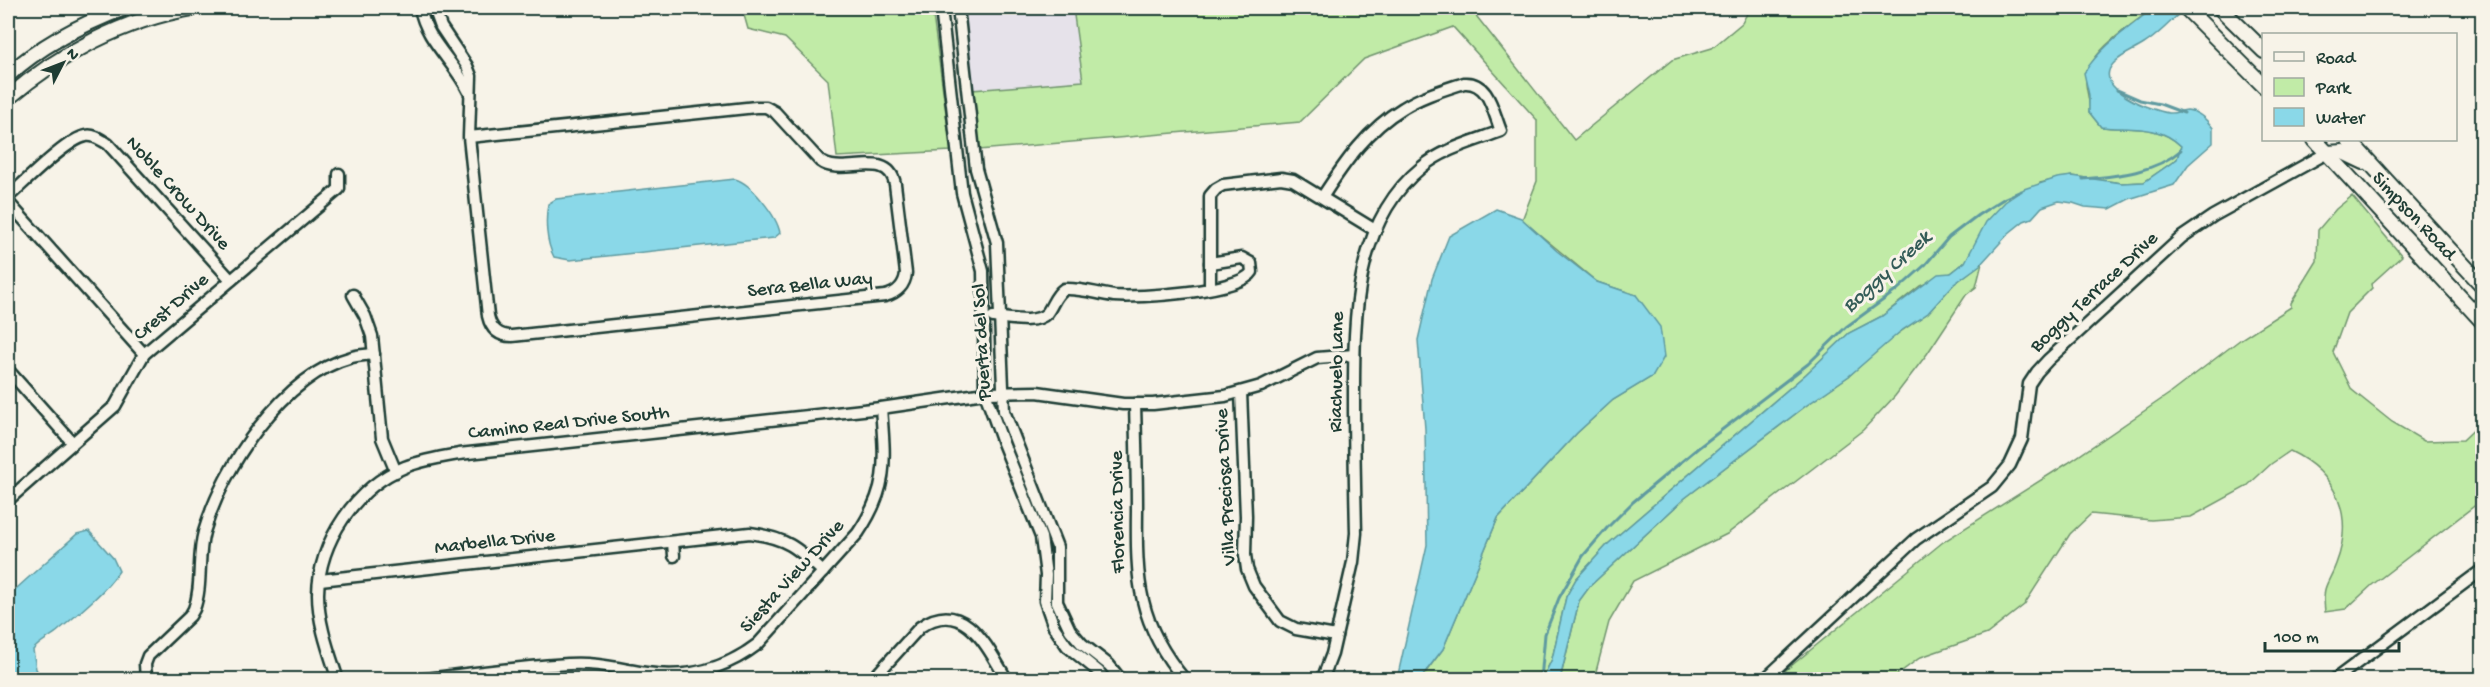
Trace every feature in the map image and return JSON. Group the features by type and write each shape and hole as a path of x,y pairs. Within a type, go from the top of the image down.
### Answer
{"main road":[{"path":"8,75 50,44 96,19 124,8"},
{"path":"8,98 58,61 105,36 159,13 192,8"},
{"path":"2187,8 2262,85"},
{"path":"2220,8 2262,49"},
{"name":"Simpson Road","path":"2315,141 2482,321"},
{"name":"Simpson Road","path":"2350,141 2482,285"},
{"path":"2327,153 2335,150 2355,156 2385,178"},
{"path":"2456,291 2482,306"}],"street":[{"path":"420,8 428,32 463,79 470,93"},
{"name":"Sera Bella Way","path":"434,8 445,35 467,66 471,76 469,137 488,316 493,329 503,336 885,296 896,292 905,281 906,273 895,184 891,172 877,165 836,169 828,166 820,161 771,109 750,107 469,137"},
{"name":"Puerta del Sol","path":"941,8 954,135 964,203 983,271 985,393 1041,537 1046,575 1045,601 1054,627 1067,646 1099,672 1105,680"},
{"name":"Puerta del Sol","path":"958,8 976,169 997,243 1005,411 1057,547 1057,602 1070,630 1082,644 1109,665 1121,680"},
{"name":"Riachuelo Lane","path":"1322,680 1332,654 1353,562 1356,533 1354,327 1359,292 1375,230 1384,210 1405,183 1423,166 1443,153 1501,131 1481,86 1472,82 1464,83 1421,99 1384,121 1343,164 1323,196"},
{"name":"Noble Crow Drive","path":"8,197 72,141 87,135 97,137 108,144 231,280"},
{"name":"Boggy Terrace Drive","path":"1764,680 1916,539 1992,488 2010,465 2022,439 2029,384 2048,360 2182,237 2213,216 2327,153"},
{"name":"Crest Drive","path":"8,500 115,406 144,354 339,189 339,174"},
{"path":"1210,288 1210,196 1223,185 1281,178 1293,180 1323,196 1375,230"},
{"path":"964,203 984,198"},
{"path":"8,202 144,354"},
{"path":"984,316 1022,320 1045,315 1064,289 1142,297 1210,288 1244,279 1252,272 1251,263 1242,258 1210,263"},
{"path":"353,295 365,316 372,336 382,438 396,472"},
{"path":"146,680 140,664 153,649 190,616 194,609 203,535 221,486 238,454 280,404 323,371 351,357 374,354"},
{"name":"Camino Real Drive South","path":"338,680 322,629 318,594 323,563 329,546 347,512 363,495 383,479 426,461 459,454 881,408 985,393 1037,392 1135,404 1225,396 1261,386 1317,358 1354,355"},
{"path":"8,370 72,442"},
{"name":"Villa Preciosa Drive","path":"1241,392 1247,569 1254,586 1280,621 1296,628 1336,636"},
{"name":"Florencia Drive","path":"1135,404 1135,554 1139,587 1158,642 1185,680"},
{"name":"Siesta View Drive","path":"417,680 570,663 597,664 647,673 696,674 741,657 758,644 823,572 858,533 871,513 881,488 885,460 881,408"},
{"name":"Marbella Drive","path":"320,580 750,533 772,536 788,542 823,572"},
{"path":"673,542 675,556"},
{"path":"2334,680 2482,570"},
{"path":"872,680 916,631 930,621 942,618 954,619 972,627 1007,680"}],"shaded area":[{"path":"963,8 1073,8 1083,81 972,90"}],"green space":[{"path":"742,8 932,8 951,151 837,157 828,80 785,38 748,29"},
{"path":"1073,8 1470,8 1574,140 1672,60 1712,48 1742,23 1750,8 2153,8 2113,39 2095,58 2086,79 2089,112 2101,127 2154,131 2181,146 2177,159 2144,182 2122,183 2072,176 2040,183 1965,262 1951,273 1920,286 1882,316 1849,333 1806,374 1608,544 1576,579 1566,597 1552,659 1542,679 1420,680 1443,649 1498,518 1577,433 1613,400 1653,376 1636,295 1597,282 1522,220 1537,181 1537,120 1453,27 1364,59 1300,122 979,150 972,90 1083,81"},
{"path":"2352,196 2402,256 2371,284 2372,288 2347,313 2333,352 2352,390 2392,422 2424,441 2463,440 2482,422 2482,500 2372,585 2346,609 2325,612 2325,590 2341,546 2342,513 2330,484 2306,460 2290,451 2271,464 2246,487 2191,517 2151,520 2091,514 2070,534 2024,605 1987,634 1921,657 1891,679 1775,679 1943,542 2068,463 2169,394 2241,339 2291,307 2291,303 2317,261 2318,230 2336,209"},
{"path":"1982,263 1976,287 1966,295 1927,354 1895,396 1863,430 1727,534 1633,581 1609,622 1594,679 1560,680 1579,601 1590,586 1685,498 1807,405 1849,376 1890,339 1928,313 1954,284"}],"water":[{"path":"2153,8 2185,8 2155,36 2116,61 2108,73 2110,82 2127,97 2150,108 2169,113 2187,110 2198,114 2213,128 2213,143 2188,165 2174,185 2129,199 2110,209 2085,207 2059,201 2042,207 2032,218 2024,221 2009,233 1980,265 1954,284 1928,313 1901,331 1849,376 1807,405 1685,498 1590,586 1579,601 1560,679 1542,680 1552,659 1566,597 1576,579 1608,544 1806,374 1849,333 1882,316 1938,274 1951,273 1965,262 1986,222 2005,202 2024,189 2057,178 2072,176 2122,183 2144,182 2177,159 2181,146 2163,134 2144,129 2101,127 2089,112 2089,95 2084,73 2107,46"},
{"path":"735,179 755,193 769,209 780,233 774,238 570,260 554,257 551,251 546,224 547,211 548,204 556,199"},
{"path":"1496,209 1521,218 1557,251 1597,282 1636,295 1660,327 1664,357 1653,376 1613,400 1577,433 1498,518 1443,649 1420,679 1397,679 1427,545 1425,429 1418,340 1432,279 1449,236"},
{"path":"89,531 113,558 119,571 91,602 33,650 36,669 43,679 8,679 8,596 77,534"}],"waterway":[{"name":"Boggy Creek","path":"2117,90 2140,100 2160,104 2184,113"},
{"name":"Boggy Creek","path":"2083,179 2135,172 2159,164 2181,150"},
{"name":"Boggy Creek","path":"1541,680 1545,634 1559,598 1583,556 1607,528 1633,502 1698,448 1808,364 1846,327 1897,290 1925,265 1949,237 1978,215 2021,191"}]}
